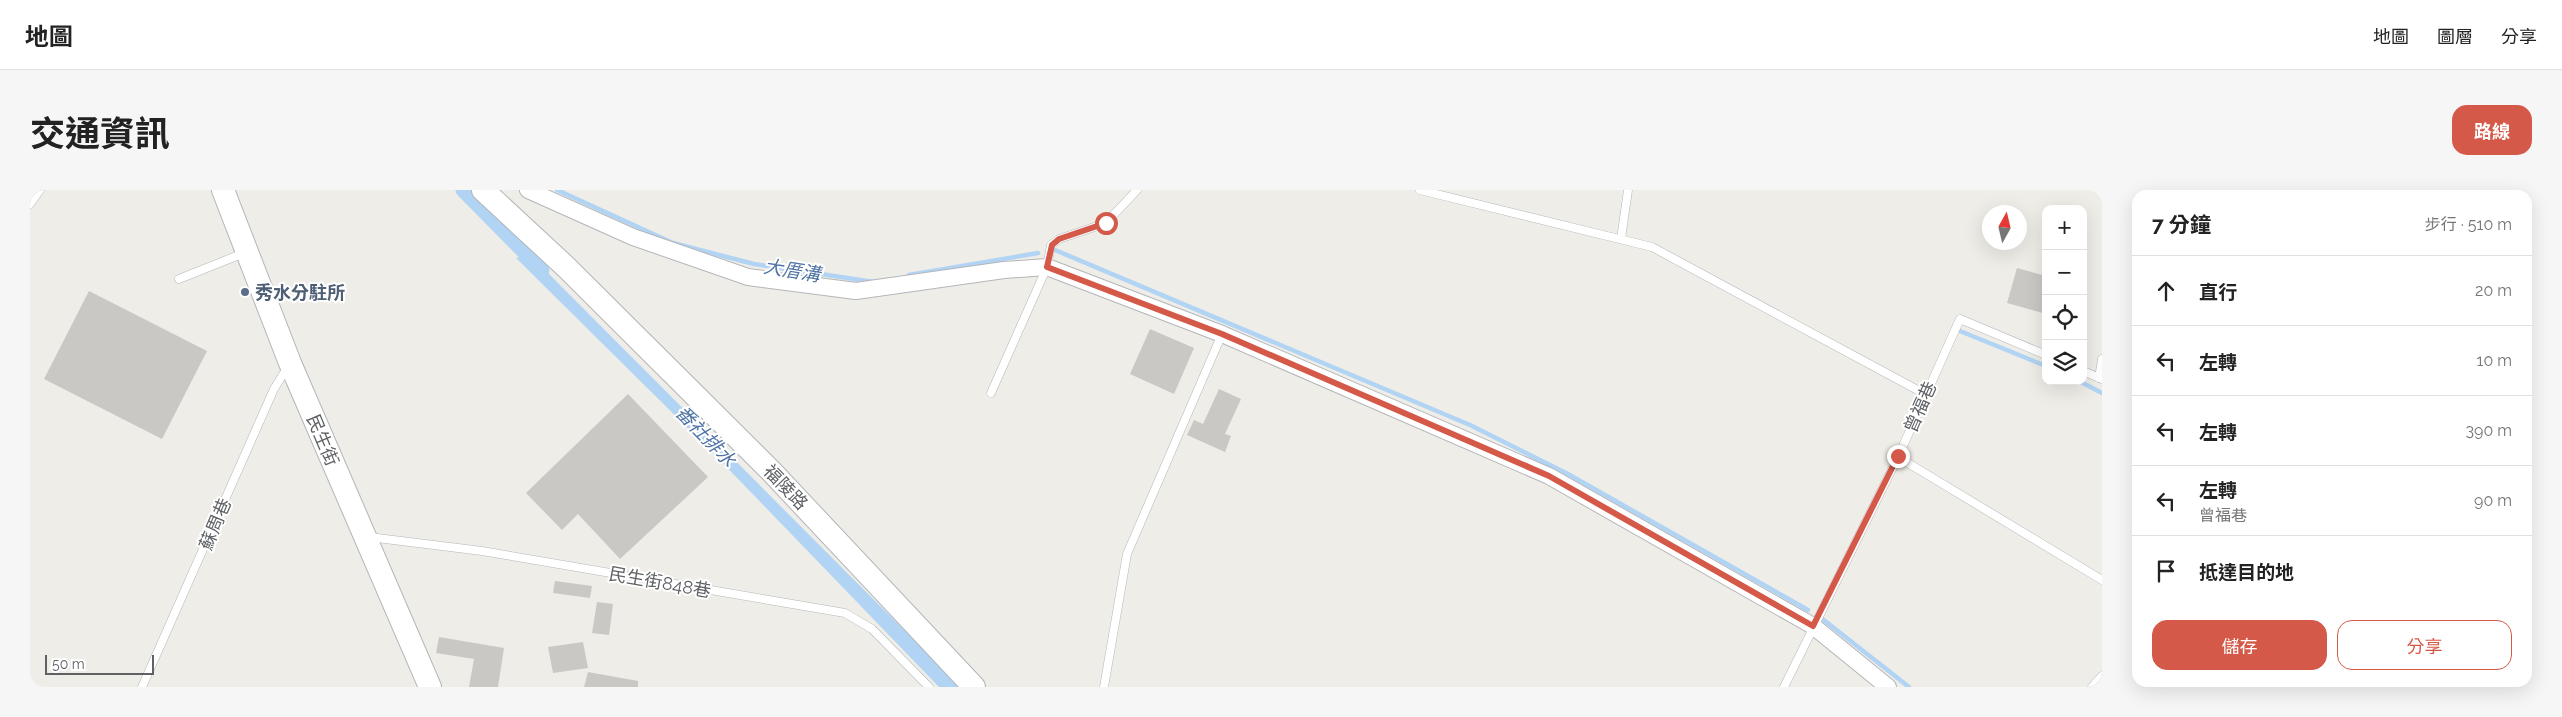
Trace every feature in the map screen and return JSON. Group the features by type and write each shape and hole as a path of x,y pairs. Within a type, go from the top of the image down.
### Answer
{"street":[{"name":"民生街","path":"223,190 290,363 430,687"},
{"name":"福陵路","path":"483,190 566,267 772,472 974,687"},
{"path":"528,190 633,237 748,277 856,292 1004,270 1047,267 1222,334 1549,476 1813,626 1888,687"}],"lane":[{"path":"30,204 40,190"},
{"path":"991,392 1047,267 1052,245 1059,239 1106,223 1137,190"},
{"path":"1420,190 1652,247 1925,394"},
{"path":"1621,239 1628,190"},
{"path":"179,279 247,251"},
{"name":"曾福巷","path":"1784,687 1898,456 1960,319 2042,353"},
{"path":"1104,687 1127,554 1222,334"},
{"path":"2087,373 2100,378 2102,359"},
{"name":"蘇周巷","path":"142,687 274,389 290,363"},
{"path":"1898,456 2102,580"},
{"name":"民生街848巷","path":"364,536 482,551 845,613 872,629 929,687"},
{"path":"2092,687 2102,676"}],"water":[{"path":"530,255 961,687 939,687 713,453 516,258"}],"building":[{"path":"2017,268 2042,275 2042,313 2007,303"},
{"path":"89,291 207,351 162,439 44,379"},
{"path":"1150,329 1194,348 1174,394 1130,374"},
{"path":"1219,389 1241,399 1225,434 1231,436 1225,452 1187,435 1194,420 1203,424"},
{"path":"628,394 708,477 620,559 578,514 562,530 526,493"},
{"path":"555,581 592,586 590,598 553,593"},
{"path":"597,602 613,604 609,635 592,633"},
{"path":"439,637 504,648 498,687 469,687 474,659 436,653"},
{"path":"583,642 588,668 553,673 548,647"},
{"path":"588,672 638,681 638,687 584,687"}],"waterway":[{"name":"番社排水","path":"463,190 542,270"},
{"name":"大厝溝","path":"557,190 673,243 754,264 874,282"},
{"name":"大厝溝","path":"1055,250 1470,425 1568,474 1808,610"},
{"name":"大厝溝","path":"909,275 1038,253"},
{"path":"1955,329 2042,364"},
{"path":"2087,385 2102,393"},
{"name":"大厝溝","path":"1820,617 1909,687"}],"place":[{"name":"秀水分駐所","path":"245,292"}],"route":[{"path":"1106,223 1059,239 1052,245 1047,267 1222,334 1549,476 1813,626 1898,456"}]}
